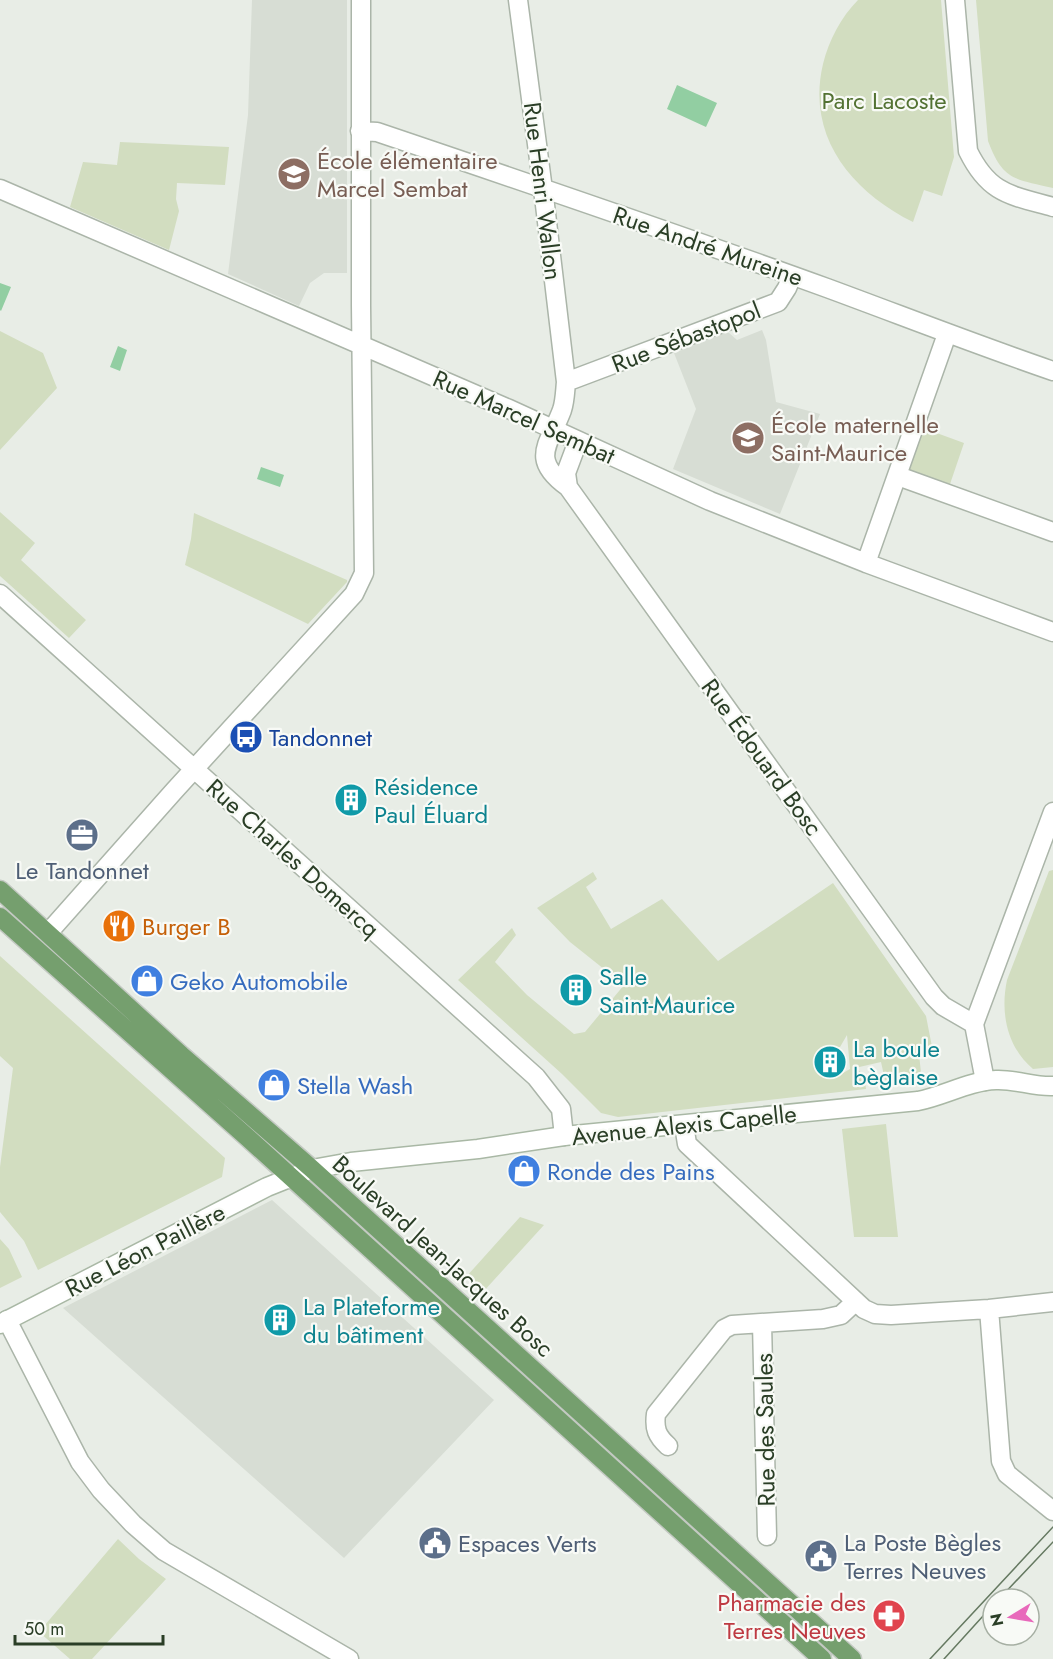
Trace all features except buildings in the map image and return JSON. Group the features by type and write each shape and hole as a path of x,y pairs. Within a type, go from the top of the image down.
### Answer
{"main road":[{"name":"Boulevard Jean-Jacques Bosc","path":"0,890 182,1055 312,1168 852,1659"},
{"name":"Boulevard Jean-Jacques Bosc","path":"0,917 822,1659"}],"street":[{"path":"57,969 48,941 48,933 354,594 364,573 361,0"},
{"name":"Rue Henri Wallon","path":"518,0 566,382 565,401 553,429"},
{"path":"955,0 968,151 977,170 993,187 1011,195 1053,207"},
{"name":"Rue André Mureine","path":"360,131 378,132 543,188 1053,371"},
{"name":"Rue Marcel Sembat","path":"0,189 219,285 345,336 362,346 553,429 710,501 866,564 1053,632"},
{"name":"Rue Sébastopol","path":"566,382 778,302 792,276"},
{"path":"866,564 947,334"},
{"name":"Rue Édouard Bosc","path":"553,429 544,448 546,462 554,477 568,487 934,997 943,1006 974,1024"},
{"path":"568,487 566,473 578,441"},
{"path":"898,476 1053,532"},
{"name":"Rue Charles Domercq","path":"0,594 536,1077 561,1109 564,1137"},
{"path":"985,1081 974,1024 1053,812"},
{"path":"0,912 30,932 48,933"},
{"name":"Avenue Alexis Capelle","path":"290,1177 312,1168 564,1137 918,1101 985,1081 998,1080 1053,1086"},
{"path":"684,1125 687,1144 855,1302 875,1314 989,1309 1053,1302"},
{"name":"Rue Léon Paillère","path":"3,1322 290,1177"},
{"path":"668,1446 658,1437 654,1426 656,1414 723,1329 732,1325 823,1319 841,1315 855,1302"},
{"path":"989,1309 1001,1461 1007,1474 1049,1504"},
{"path":"3,1322 80,1462 101,1490 133,1524 164,1551 349,1659"},
{"name":"Rue des Saules","path":"762,1323 767,1536"}],"shaded area":[{"name":"École élémentaire Marcel Sembat","path":"252,0 347,0 347,273 324,273 310,283 299,306 228,274 248,115"},
{"path":"677,85 717,103 706,127 667,109"},
{"path":"0,283 11,287 1,311 0,310"},
{"name":"École maternelle Saint-Maurice","path":"762,330 766,340 776,402 820,414 780,514 673,469 696,409 674,353 728,332 737,340"},
{"path":"118,346 127,350 120,371 110,367"},
{"path":"261,467 284,475 280,487 257,479"},
{"name":"La Plateforme du bâtiment","path":"272,1200 494,1400 344,1558 63,1308"}],"green space":[{"name":"Parc Lacoste","path":"858,0 941,0 954,157 942,196 924,190 913,222 870,194 853,177 838,158 821,115 819,90 823,64 841,21"},
{"name":"Parc Lacoste","path":"976,0 1053,0 1053,188 1020,180 1005,171 988,141"},
{"path":"120,142 229,147 225,185 177,183 176,199 179,211 169,250 70,207 83,162 117,165"},
{"path":"0,331 43,353 57,388 0,450"},
{"path":"923,428 964,443 949,487 908,472"},
{"path":"0,512 35,543 21,560 86,620 69,638 0,576"},
{"path":"194,513 347,580 347,582 308,624 185,565"},
{"path":"1053,870 1053,1067 1033,1069 1017,1050 1008,1029 1004,1005 1005,992 1007,980 1049,871"},
{"path":"593,872 597,879 586,887 611,929 662,899 718,961 833,883 926,1016 933,1052 919,1054 921,1073 885,1080 881,1062 855,1068 864,1074 866,1089 618,1117 601,1113 562,1074 458,980 512,928 516,935 495,962 527,995 574,1034 585,1032 624,985 570,942 537,908","holes":["847,1035 850,1069 843,1073 820,1076 818,1050 840,1047"]},
{"path":"0,956 225,1158 222,1177 38,1270 24,1241 0,1212 0,1167 13,1068 0,1056"},
{"path":"886,1124 898,1237 854,1237 842,1129"},
{"path":"520,1217 544,1225 483,1292 466,1277"},
{"path":"0,1239 9,1249 22,1277 0,1288"},
{"path":"118,1539 139,1559 166,1579 92,1659 70,1659 39,1632"}],"tram line":[{"path":"930,1659 1053,1527"},
{"path":"1010,1587 1053,1542"},
{"path":"944,1659 981,1618"}],"place":[{"name":"École élémentaire Marcel Sembat","path":"294,174"},
{"name":"École maternelle Saint-Maurice","path":"748,438"},
{"name":"Tandonnet","path":"246,737"},
{"name":"Résidence Paul Éluard","path":"351,800"},
{"name":"Le Tandonnet","path":"82,835"},
{"name":"Burger B","path":"119,926"},
{"name":"Geko Automobile","path":"147,981"},
{"name":"Salle Saint-Maurice","path":"576,990"},
{"name":"La boule bèglaise","path":"830,1062"},
{"name":"Stella Wash","path":"274,1085"},
{"name":"Ronde des Pains","path":"524,1171"},
{"name":"La Plateforme du bâtiment","path":"280,1320"},
{"name":"Espaces Verts","path":"435,1543"},
{"name":"La Poste Bègles Terres Neuves","path":"821,1556"},
{"name":"Pharmacie des Terres Neuves","path":"889,1616"}]}
